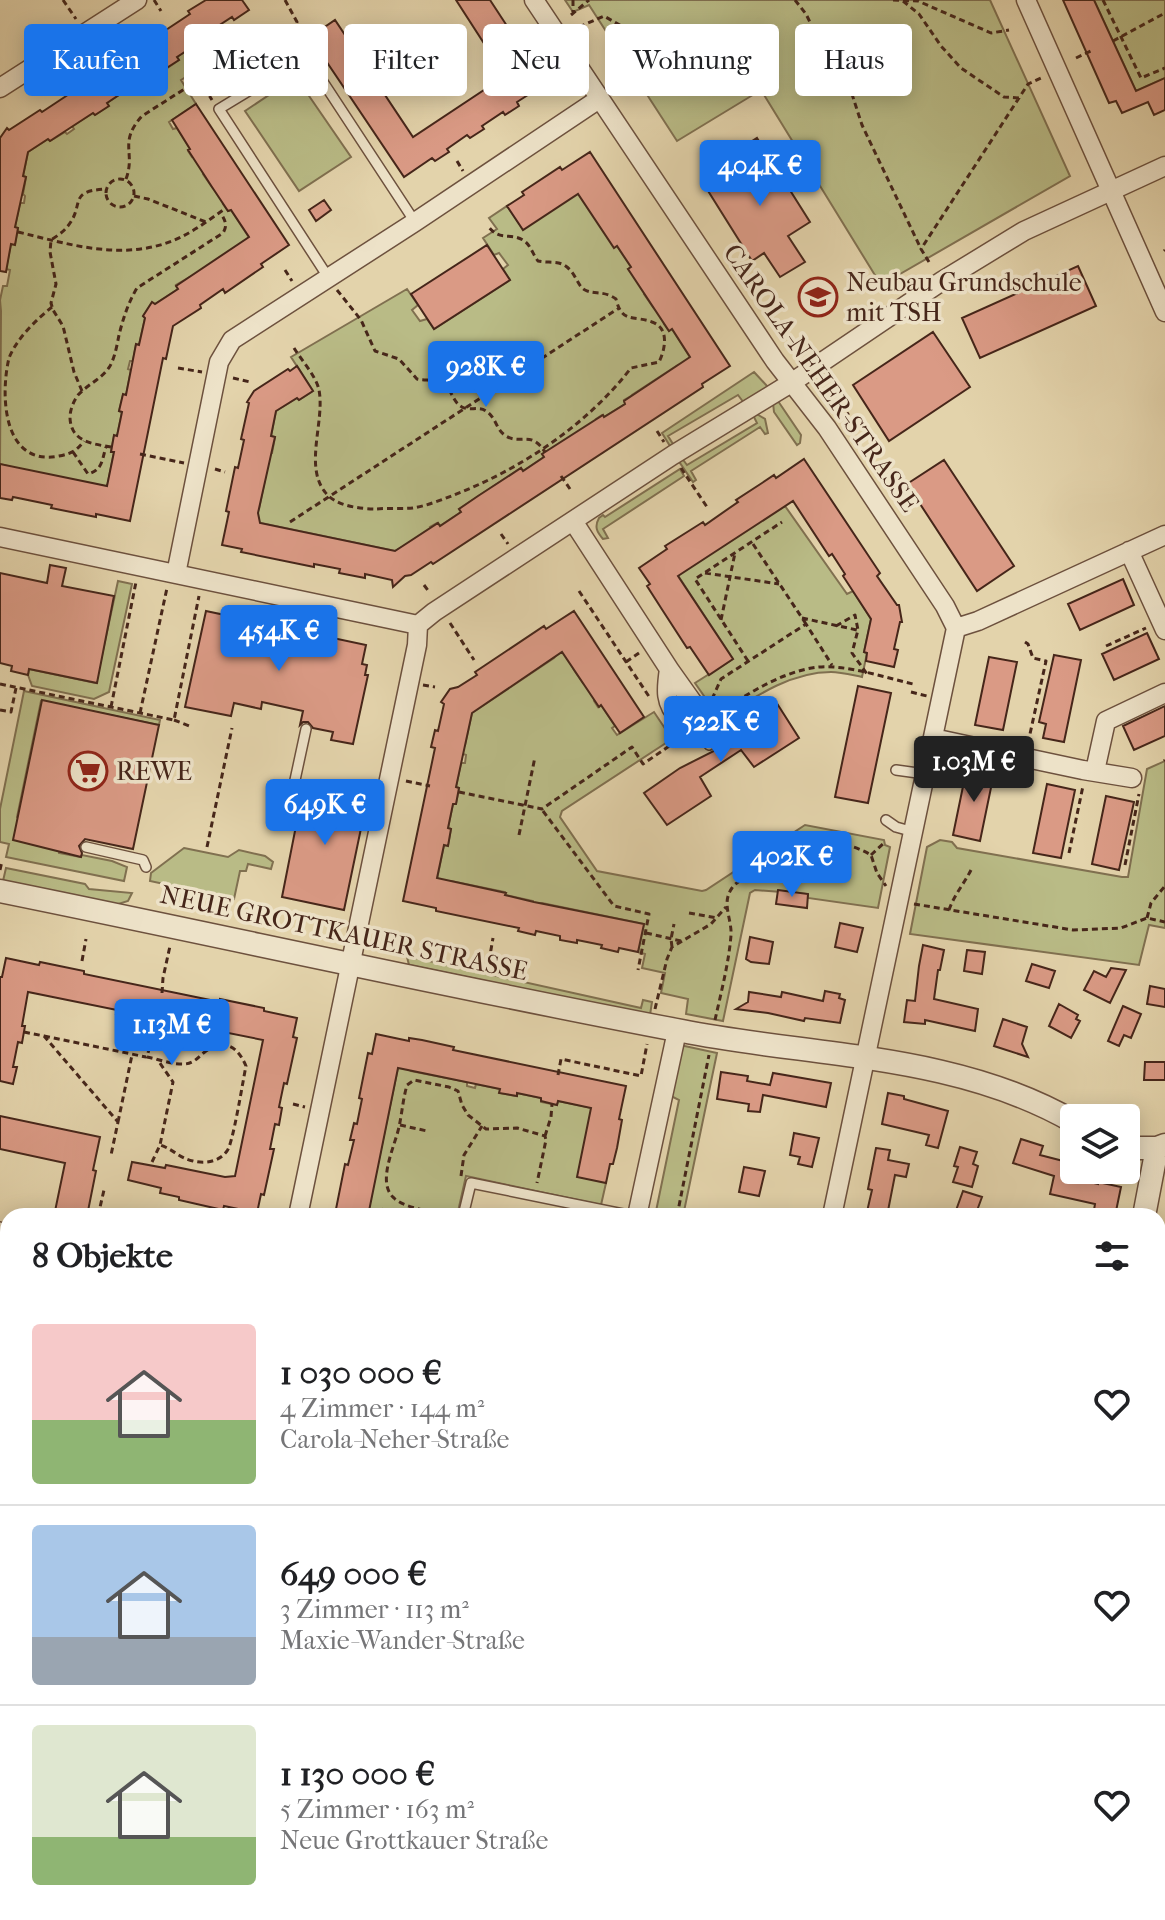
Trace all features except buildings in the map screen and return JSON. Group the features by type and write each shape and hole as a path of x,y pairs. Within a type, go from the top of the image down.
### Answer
{"street":[{"path":"0,88 137,0"},
{"name":"CAROLA-NEHER-STRASSE","path":"534,0 775,361 827,428 945,606 956,628"},
{"path":"1026,0 1165,312"},
{"path":"172,580 219,362 232,340 599,99"},
{"path":"300,1208 417,645 418,625 942,281 1010,240 1165,166"},
{"path":"573,521 669,669 665,693 667,701 680,719 695,722"},
{"path":"834,1208 956,628 1011,611 1165,535"},
{"path":"0,537 172,580 202,579 418,625"},
{"path":"1129,551 1163,626"},
{"path":"1091,771 1106,721 1165,693"},
{"path":"933,738 1132,778"},
{"name":"NEUE GROTTKAUER STRASSE","path":"0,891 677,1031 866,1058 971,1078 1029,1098 1060,1115"},
{"path":"634,1208 677,1031"},
{"path":"1140,1148 1161,1147 1146,1208"}],"lane":[{"path":"328,90 415,222"},
{"path":"240,96 219,109 328,277"},
{"path":"695,722 709,745"},
{"path":"295,780 306,729"},
{"path":"896,770 925,774"},
{"path":"886,820 896,827 914,832"},
{"path":"86,847 143,860 146,867"},
{"path":"465,1208 471,1183 593,1208"}],"path":[{"path":"154,0 161,11"},
{"path":"285,0 296,24"},
{"path":"573,0 572,14 589,0"},
{"path":"795,0 806,14 829,61 850,88 862,125 929,262"},
{"path":"893,0 918,1 991,33 1009,30"},
{"path":"1103,0 1141,78 1165,68"},
{"path":"907,1 961,68 1004,97 1019,98"},
{"path":"1113,41 1165,13"},
{"path":"586,24 604,16 618,24"},
{"path":"1076,58 1093,50"},
{"path":"921,249 1028,84 1057,70"},
{"path":"126,179 129,170 128,135 133,126 142,116 184,89"},
{"path":"210,96 219,109"},
{"path":"126,179 134,188 134,196 130,204 118,207 108,201 106,189 114,180 126,179"},
{"path":"82,391 63,326 51,303 56,284 51,240 69,225 81,195 106,189"},
{"path":"134,196 206,222"},
{"path":"18,232 93,249 132,250 175,240 226,208"},
{"path":"73,452 88,474 98,469 109,447 77,437 70,422 71,410 82,391 97,382 111,364 128,306 137,288 223,233 226,222 220,212"},
{"path":"294,348 318,386 320,396 318,482 329,497 348,505 365,509 415,508 477,486 544,450 617,386 631,368 659,362 665,351 665,338 660,327 651,321 630,318 610,294 582,288 576,275 562,263 538,261 527,242 493,233 488,226"},
{"path":"328,277 361,320 375,351 399,359 417,379 440,381 455,402 465,409 484,409 505,436 529,438 544,450"},
{"path":"52,307 23,335 9,357 3,377 2,415 15,441 43,458 73,452 84,441"},
{"path":"290,522 619,308"},
{"path":"657,431 668,448"},
{"path":"140,454 198,466"},
{"path":"677,461 707,507"},
{"path":"561,476 570,489"},
{"path":"748,661 695,579 782,522"},
{"path":"752,542 832,662 832,667"},
{"path":"721,620 735,553"},
{"path":"705,573 779,584"},
{"path":"174,720 202,579"},
{"path":"111,707 137,580"},
{"path":"140,713 172,580"},
{"path":"579,591 652,701"},
{"path":"440,608 474,660"},
{"path":"836,626 855,615 858,630 852,653 867,674"},
{"path":"802,618 858,630"},
{"path":"707,701 711,700 721,679 806,624"},
{"path":"1106,646 1163,626"},
{"path":"1025,642 1033,658 1046,661 1025,758"},
{"path":"542,809 632,747 643,764 695,722 791,673 832,667 913,684"},
{"path":"0,684 174,720 192,727"},
{"path":"0,710 11,712 16,688"},
{"path":"207,847 232,728"},
{"path":"519,835 535,757"},
{"path":"1069,853 1091,771"},
{"path":"390,778 430,786"},
{"path":"1125,865 1140,787 1131,786 1132,778"},
{"path":"459,792 542,809 614,906 649,914 638,970"},
{"path":"871,855 884,843"},
{"path":"0,870 2,861"},
{"path":"949,910 954,895 961,890 971,870"},
{"path":"1147,918 1151,903 1165,886"},
{"path":"672,947 711,924 726,907"},
{"path":"689,913 717,918"},
{"path":"558,1075 561,1059 641,1076 672,947 674,924"},
{"path":"162,993 175,927"},
{"path":"646,933 681,941"},
{"path":"489,961 493,938"},
{"path":"82,961 86,939"},
{"path":"147,1057 157,1018"},
{"path":"24,1032 183,1065 197,1060 217,1045 230,1046 241,1054 246,1066 229,1150 216,1161 197,1163 177,1157 170,1148 160,1145"},
{"path":"44,1036 118,1122"},
{"path":"679,1208 712,1037"},
{"path":"111,1155 132,1054"},
{"path":"152,1162 160,1145 173,1082 157,1059"},
{"path":"420,1208 400,1203 390,1196 387,1185 387,1164 400,1125 407,1085 414,1080 458,1091 468,1115 486,1129 517,1128 545,1136"},
{"path":"534,1196 552,1104"},
{"path":"400,1125 427,1131"},
{"path":"471,1183 461,1175 461,1168 469,1145 482,1126"},
{"path":"100,1208 104,1190"}],"green space":[{"path":"565,0 990,0 1070,176 881,285 765,96 779,96 779,24 605,24 605,30 589,5 573,12"},
{"path":"1094,0 1165,0 1165,78 1136,91"},
{"path":"184,52 184,78 181,80 184,96 191,96 196,104 169,122 173,129 177,128 190,149 188,151 205,172 203,174 252,242 176,285 178,289 152,303 143,316 139,345 136,344 133,361 130,361 126,395 123,395 119,411 122,412 111,451 114,452 106,492 0,464 0,300 3,286 7,286 10,270 6,269 11,244 15,244 20,203 24,203 26,177 23,176 28,152 48,139 50,141 65,132 67,134 74,129 72,126 93,113 95,115 118,96 168,96 168,68 179,60 177,57"},
{"path":"268,96 309,96 351,157 299,191 245,111"},
{"path":"648,96 751,96 677,141"},
{"path":"578,187 631,267 628,269 647,291 644,294 693,362 678,365 632,395 633,399 631,396 624,400 625,404 596,419 598,422 573,435 551,452 542,454 544,457 523,471 521,468 459,509 461,512 440,526 437,523 430,527 432,531 395,551 251,521 259,509 268,453 272,453 275,437 271,436 276,411 313,391 291,357 407,289 418,305 412,310 420,321 427,319 434,329 510,280 503,269 508,265 499,253 494,255 483,238 497,229 489,218 507,206 523,229"},
{"path":"754,372 768,387 744,403 738,395 668,436 673,444 670,446 662,433"},
{"path":"778,401 801,435 797,445 774,412 773,403"},
{"path":"755,413 765,419 768,433 765,434 760,427 691,471 696,480 693,482 678,460 681,457 687,465 757,423"},
{"path":"680,469 684,476 603,529 608,538 603,539 597,529 599,518"},
{"path":"785,506 847,594 853,591 871,619 862,677 831,672 801,676 772,688 720,719 695,683 733,659 675,571"},
{"path":"118,581 132,584 109,692 94,699 32,686 29,669 96,683"},
{"path":"563,646 574,670 597,698 594,701 598,707 601,705 615,726 612,728 617,735 654,712 672,739 562,811 560,817 597,871 702,891 805,825 884,840 885,845 890,847 878,908 808,898 808,894 755,890 750,893 723,1021 686,1014 688,999 661,993 665,973 642,968 645,954 638,952 644,924 542,903 533,904 533,901 505,895 505,892 451,881 436,884 444,845 448,845 451,829 448,828 459,788 456,787 461,763 465,763 466,755 460,753 465,745 472,713 554,658"},
{"path":"24,691 160,720 159,725 41,701 17,817 59,853 112,861 127,867 124,881 6,857 9,844 0,842 0,809"},
{"path":"1165,761 1165,928 1149,925 1139,965 910,934 927,847 940,840 952,842 957,848 1128,877 1147,769"},
{"path":"184,848 228,857 239,850 265,856 273,862 271,869 248,864 246,871 240,871 234,899 150,881 151,873"},
{"path":"6,868 85,884 89,889 132,893 128,901 115,905 3,881"},
{"path":"411,948 411,957 641,1008 643,1000 652,1002 650,1015 409,965 406,953"},
{"path":"680,1045 717,1053 685,1208 657,1208 679,1100 669,1095"},
{"path":"399,1063 411,1071 467,1082 467,1086 475,1088 476,1084 500,1089 500,1093 541,1098 541,1102 557,1105 558,1101 597,1109 606,1183 601,1205 466,1176 459,1208 369,1208"}],"place":[{"name":"Neubau Grundschule mit TSH","path":"818,297"},
{"name":"REWE","path":"88,771"}]}
